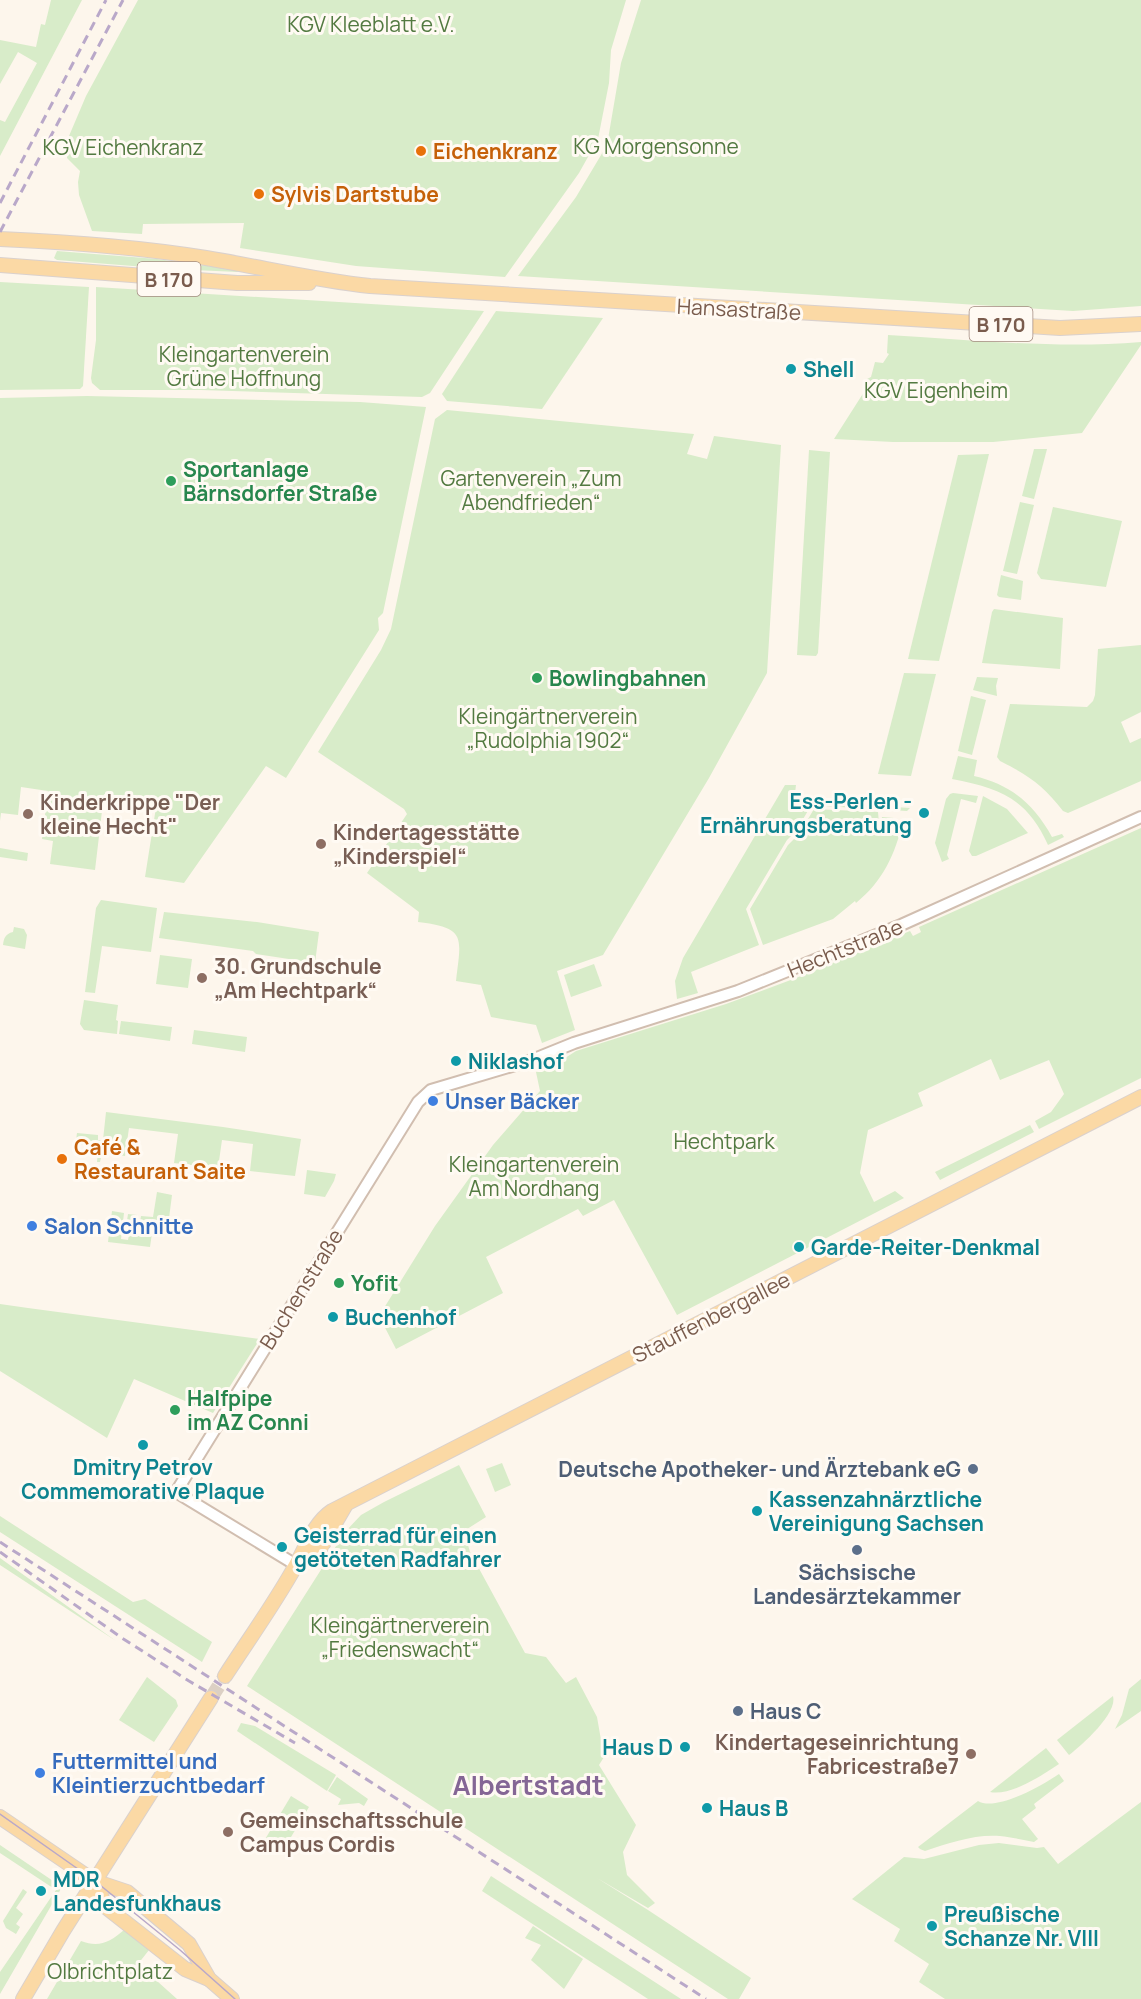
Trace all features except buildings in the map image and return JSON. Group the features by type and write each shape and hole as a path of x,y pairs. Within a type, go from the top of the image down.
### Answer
{"main road":[{"name":"Hansastraße","path":"0,239 166,252 338,283"},
{"name":"Hansastraße","path":"0,266 237,283 338,283 1048,327 1141,324"},
{"name":"Stauffenbergallee","path":"225,1676 296,1565 320,1549 345,1506 1141,1097"},
{"path":"23,1999 94,1881 211,1698"},
{"path":"0,1817 94,1881 123,1889 189,1944 209,1978 232,1999"},
{"path":"94,1881 106,1906 111,1911 185,1969 209,1978"}],"street":[{"name":"Hechtstraße","path":"431,1090 541,1057 574,1043 738,991 909,921 1141,817"},
{"name":"Buchenstraße","path":"296,1565 176,1492 417,1102 431,1090"}],"green space":[{"path":"51,0 82,0 0,156 0,120 5,122 37,63 18,52 0,84 0,40 36,47 41,24 45,25"},
{"path":"138,0 626,0 611,50 609,83 598,139 579,173 505,277 356,266 240,248 244,223 143,224 142,234 92,231 79,195 80,171 67,158 69,136 86,96"},
{"name":"KG Morgensonne","path":"641,0 1141,0 1141,306 1073,311 518,276 576,197 607,145 621,63"},
{"path":"57,251 157,259 237,270 238,272 57,260 54,258"},
{"path":"0,282 89,287 83,386 80,389 0,390"},
{"name":"Kleingartenverein Grüne Hoffnung","path":"96,287 484,311 430,393 422,397 201,390 100,390 92,383 91,378 96,340"},
{"path":"496,311 603,318 542,409 447,401 442,394"},
{"name":"KGV Eigenheim","path":"888,335 1014,343 1078,345 1141,342 1141,345 1082,433 993,442 893,442 834,439 871,381 865,380 871,377 875,362 883,363 889,354 887,353"},
{"path":"87,396 360,402 426,407 383,613 378,618 379,630 286,778 266,766 184,883 145,877 157,801 104,794 95,870 50,864 53,841 42,839 48,791 21,787 18,815 1,813 0,821 0,398"},
{"name":"Kleingärtnerverein „Rudolphia 1902“","path":"447,410 694,434 687,454 707,459 714,436 781,445 767,673 709,778 603,955 557,971 575,1030 542,1043 536,1025 491,1017 481,985 456,981 459,945 453,932 434,924 418,922 419,912 367,873 407,814 404,809 318,752 381,650 391,629 435,419"},
{"path":"1034,449 1047,449 1034,499 1022,496"},
{"path":"809,450 830,452 816,656 797,655"},
{"path":"989,454 939,661 908,659 958,455"},
{"path":"1020,502 1034,505 1017,574 1003,571"},
{"path":"1053,507 1122,521 1106,587 1041,579 1037,573"},
{"path":"1001,575 1023,581 1021,600 997,595"},
{"path":"994,609 1063,618 1060,669 982,663"},
{"path":"1141,645 1141,712 1121,722 1130,743 1141,738 1141,781 1068,813 1063,811 1035,782 997,757 1010,704 1087,707 1095,695 1098,649"},
{"path":"904,673 936,674 911,776 878,774"},
{"path":"977,677 998,678 997,696 973,690"},
{"path":"971,696 986,700 972,755 958,751"},
{"path":"958,756 977,760 974,776 1010,790 1029,805 1052,837 1062,834 1064,837 1048,845 1031,816 1010,798 984,786 952,779"},
{"path":"785,785 796,785 795,793 800,793 798,812 802,812 803,808 809,809 796,831 787,840 746,909 759,945 691,972 698,993 677,999 675,981 683,958"},
{"path":"953,793 978,796 976,803 961,799 947,855 949,859 942,862 935,843 946,799"},
{"path":"983,796 1007,809 1028,833 972,856 969,851"},
{"path":"804,801 910,808 907,811 807,805"},
{"path":"814,809 878,812 879,823 882,817 903,821 887,867 874,886 856,903 855,901 833,919 763,945 750,909 788,845 799,834"},
{"name":"Hechtpark","path":"1141,828 1141,1078 1039,1129 1035,1121 1051,1112 1064,1094 1049,1060 1000,1080 991,1059 918,1093 923,1106 868,1130 860,1173 874,1202 895,1191 904,1198 677,1315 614,1200 583,1216 578,1209 486,1257 503,1293 396,1349 379,1316 435,1226 493,1145 540,1091 536,1072 563,1063 562,1060 576,1051 726,1004 910,931 913,936 921,932 919,927"},
{"path":"0,848 28,853 27,861 0,857"},
{"path":"101,900 157,908 151,952 102,946 95,993 85,992 96,908"},
{"path":"164,912 257,922 319,932 315,963 256,954 253,951 159,938"},
{"path":"14,927 24,929 27,935 25,949 3,945 5,937 13,932"},
{"path":"160,955 192,959 188,988 156,984"},
{"path":"594,964 602,986 571,997 564,975"},
{"path":"84,1000 118,1005 117,1034 84,1030 80,1024"},
{"path":"121,1021 172,1027 170,1041 119,1034"},
{"path":"194,1030 247,1037 245,1052 192,1044"},
{"path":"106,1112 301,1139 295,1176 250,1171 253,1144 222,1140 218,1168 174,1163 178,1134 129,1128 125,1156 102,1153 100,1162 97,1162 98,1152 85,1151 85,1145 79,1144 78,1148 75,1148 77,1133 98,1135 98,1140 103,1140"},
{"path":"1030,1125 1034,1132 940,1180 935,1172"},
{"path":"307,1170 336,1174 325,1197 304,1194"},
{"path":"157,1192 172,1195 168,1226 158,1224 153,1226 150,1247 108,1242 112,1211 124,1213 121,1239 128,1240 129,1235 125,1234 128,1214 137,1215 136,1222 140,1222 141,1216 153,1217"},
{"path":"0,1304 260,1339 213,1413 134,1379 107,1438 0,1371"},
{"path":"502,1463 511,1485 495,1492 486,1469"},
{"name":"Kleingärtnerverein „Friedenswacht“","path":"459,1465 486,1517 464,1531 470,1552 525,1653 546,1657 566,1683 576,1677 597,1717 604,1757 599,1765 636,1825 623,1852 627,1875 655,1903 648,1908 597,1878 751,1978 739,1999 728,1999 247,1686 345,1532 361,1515"},
{"path":"0,1516 133,1602 145,1599 212,1642 202,1662 0,1532"},
{"path":"0,1558 116,1641 0,1565"},
{"path":"147,1677 176,1700 178,1706 154,1742 119,1720"},
{"path":"1141,1679 1141,1711 1115,1729 1122,1715 1129,1689"},
{"path":"1113,1696 1113,1703 1105,1720 1069,1755 1057,1740"},
{"path":"241,1723 255,1726 336,1775 327,1791 237,1731"},
{"path":"1046,1748 1059,1764 1016,1788 990,1792"},
{"path":"1059,1774 1064,1781 1034,1804 1036,1808 1022,1819 1038,1839 1034,1842 1004,1836 981,1836 925,1851 918,1847 978,1801 996,1803 1019,1796"},
{"path":"337,1777 368,1799 364,1806 359,1803 338,1805 341,1799 328,1791"},
{"path":"291,1796 309,1807 282,1852 264,1841"},
{"path":"1141,1802 1141,1999 945,1999 919,1982 929,1964 894,1941 900,1929 852,1899 904,1857 924,1859 979,1845 999,1843 1044,1847 1058,1864"},
{"path":"0,1845 62,1887 0,1994 0,1972 56,1890 0,1853"},
{"path":"491,1876 681,1999 648,1999 482,1891"},
{"path":"23,1889 27,1892 16,1908 23,1914 16,1924 20,1927 16,1934 6,1928 3,1921"},
{"path":"533,1926 583,1959 564,1989 531,1960 541,1945 525,1938"},
{"name":"Olbrichtplatz","path":"124,1930 149,1950 138,1964 177,1999 47,1999 81,1941 93,1944 104,1943"}],"tunnel":[{"path":"211,1698 225,1676"}],"tram line":[{"path":"0,1814 95,1881 180,1950 235,1999"}],"railway":[{"path":"0,203 106,0"},
{"path":"0,232 123,0"},
{"path":"0,1542 706,1999"},
{"path":"0,1552 122,1638 189,1681 295,1743"}],"place":[{"name":"Eichenkranz","path":"421,151"},
{"name":"Sylvis Dartstube","path":"259,194"},
{"name":"Shell","path":"791,369"},
{"name":"Sportanlage Bärnsdorfer Straße","path":"171,481"},
{"name":"Bowlingbahnen","path":"537,678"},
{"name":"Ess-Perlen - Ernährungsberatung","path":"924,813"},
{"name":"Kinderkrippe \"Der kleine Hecht\"","path":"28,814"},
{"name":"Kindertagesstätte „Kinderspiel“","path":"321,844"},
{"name":"30. Grundschule „Am Hechtpark“","path":"202,978"},
{"name":"Niklashof","path":"456,1061"},
{"name":"Unser Bäcker","path":"433,1101"},
{"name":"Café & Restaurant Saite","path":"62,1159"},
{"name":"Salon Schnitte","path":"32,1226"},
{"name":"Garde-Reiter-Denkmal","path":"799,1247"},
{"name":"Yofit","path":"339,1283"},
{"name":"Buchenhof","path":"333,1317"},
{"name":"Halfpipe im AZ Conni","path":"175,1410"},
{"name":"Dmitry Petrov Commemorative Plaque","path":"143,1445"},
{"name":"Deutsche Apotheker- und Ärztebank eG","path":"973,1469"},
{"name":"Kassenzahnärztliche Vereinigung Sachsen","path":"757,1511"},
{"name":"Geisterrad für einen getöteten Radfahrer","path":"282,1547"},
{"name":"Sächsische Landesärztekammer","path":"857,1550"},
{"name":"Haus C","path":"738,1711"},
{"name":"Haus D","path":"685,1747"},
{"name":"Kindertageseinrichtung Fabricestraße7","path":"971,1754"},
{"name":"Futtermittel und Kleintierzuchtbedarf","path":"40,1773"},
{"name":"Haus B","path":"707,1808"},
{"name":"Gemeinschaftsschule Campus Cordis","path":"228,1832"},
{"name":"MDR Landesfunkhaus","path":"41,1891"},
{"name":"Preußische Schanze Nr. VIII","path":"932,1926"}],"district":[{"name":"Albertstadt","path":"528,1784"}],"park label":[{"name":"KGV Kleeblatt e.V.","path":"371,24"},
{"name":"KGV Eichenkranz","path":"123,147"},
{"name":"Gartenverein „Zum Abendfrieden“","path":"531,490"},
{"name":"Kleingartenverein Am Nordhang","path":"534,1176"}]}
